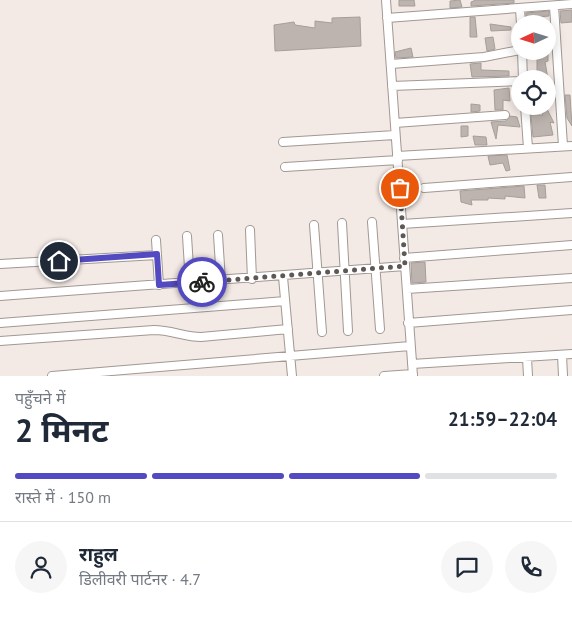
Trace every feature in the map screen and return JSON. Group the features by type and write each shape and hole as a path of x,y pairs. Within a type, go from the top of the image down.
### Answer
{"street":[{"path":"384,376 413,375 386,0"},
{"path":"509,0 510,10"},
{"path":"387,18 572,4"},
{"path":"554,6 563,146"},
{"path":"520,9 520,15"},
{"path":"391,64 484,57 511,53"},
{"path":"392,86 511,80"},
{"path":"526,115 528,148"},
{"path":"395,123 506,116"},
{"path":"283,142 396,135"},
{"path":"285,167 572,146"},
{"path":"424,188 572,177"},
{"path":"402,224 572,212"},
{"path":"372,222 380,329"},
{"path":"342,223 348,331"},
{"path":"314,225 322,332"},
{"path":"250,230 252,279"},
{"path":"218,235 221,281"},
{"path":"186,236 190,283"},
{"path":"156,240 159,285"},
{"path":"404,258 572,245"},
{"path":"0,264 157,254"},
{"path":"0,296 283,277 405,266"},
{"path":"283,277 292,376"},
{"path":"407,288 572,278"},
{"path":"0,322 285,301"},
{"path":"408,323 572,310"},
{"path":"0,341 154,330 174,331 192,337 201,337 288,329"},
{"path":"52,376 251,361 291,355 410,346"},
{"path":"412,364 572,354"},
{"path":"562,355 563,376"},
{"path":"527,358 528,376"}],"building":[{"path":"399,0 414,0 415,6 399,6"},
{"path":"460,0 462,7 450,8 450,1"},
{"path":"476,0 514,0 514,3 471,6 471,2"},
{"path":"572,10 572,22 561,23 560,11"},
{"path":"549,11 549,15 526,15 526,13"},
{"path":"360,17 361,46 275,51 274,25 294,22 295,25 315,28 315,21 332,23 332,18"},
{"path":"470,17 475,17 477,37 470,37"},
{"path":"490,24 511,27 511,30 491,31"},
{"path":"493,37 495,49 487,51 485,38"},
{"path":"411,48 413,57 396,58 395,52"},
{"path":"537,60 548,60 545,62 546,70 537,70"},
{"path":"481,63 481,70 509,71 509,76 472,77 470,64"},
{"path":"509,88 510,101 503,100 503,110 495,110 494,90"},
{"path":"565,95 570,95 572,126 567,118"},
{"path":"471,104 480,105 480,111 471,112"},
{"path":"531,115 550,115 554,123 550,122 553,135 533,137"},
{"path":"510,116 517,117 520,127 498,125 496,139 491,122 506,121"},
{"path":"461,126 468,126 468,136 461,137"},
{"path":"473,136 486,137 487,145 475,145"},
{"path":"507,155 510,170 506,171 503,163 490,165 488,156"},
{"path":"537,185 545,185 546,198 539,198"},
{"path":"524,186 525,198 505,196 505,199 471,200 472,205 461,202 460,191"},
{"path":"425,262 426,282 412,283 411,263"}],"way so far":[{"path":"202,282 405,266 400,188"}],"route":[{"path":"59,261 157,254 159,285 202,282"}]}
